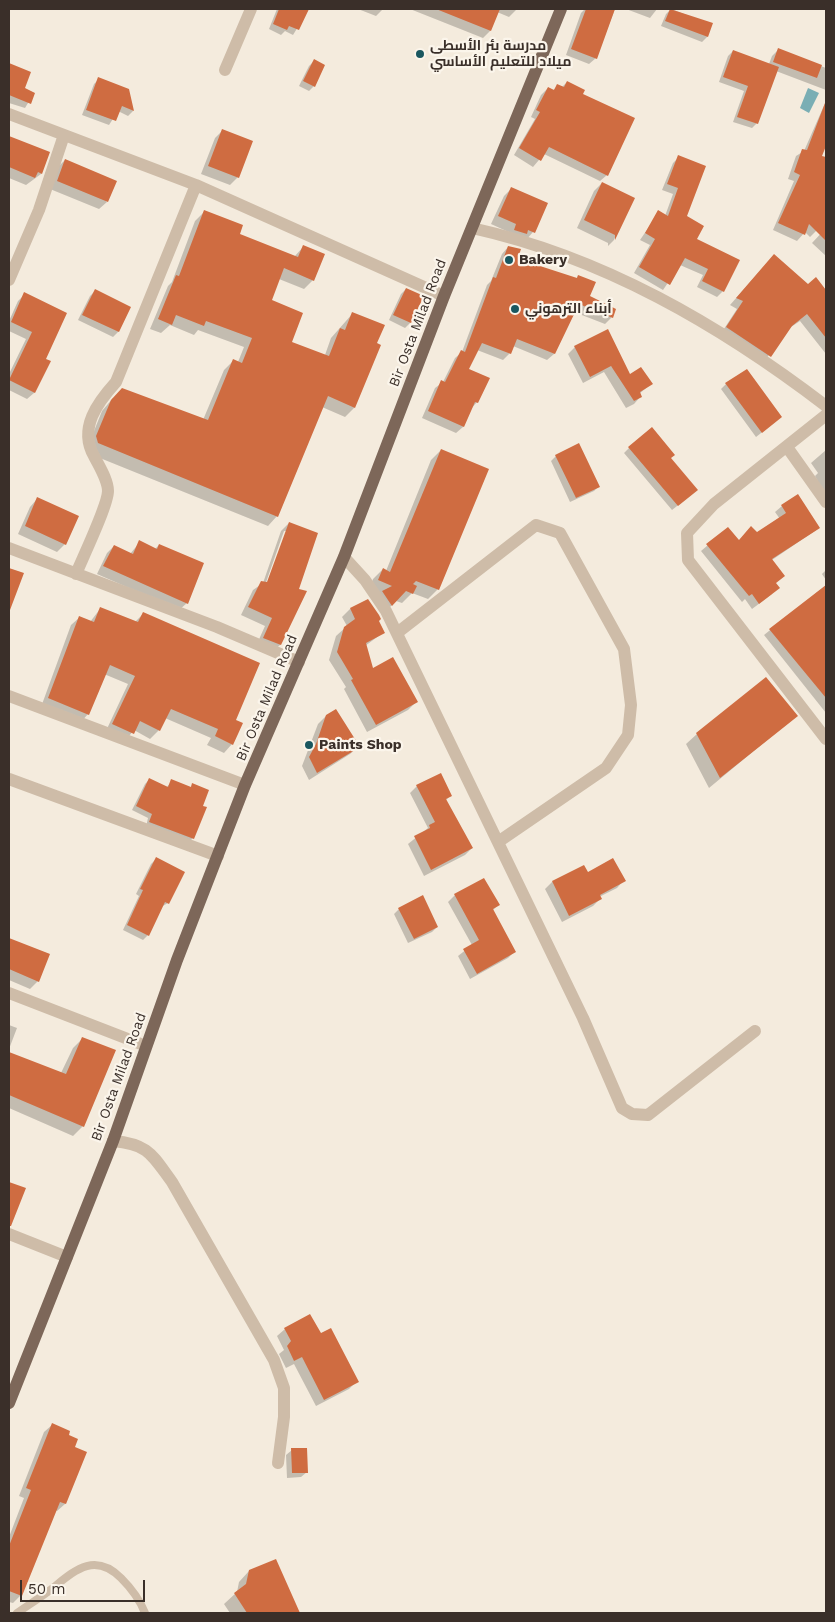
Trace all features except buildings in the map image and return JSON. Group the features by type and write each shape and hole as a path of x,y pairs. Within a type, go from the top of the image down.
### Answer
{"main road":[{"name":"Bir Osta Milad Road","path":"9,1403 113,1141 177,960 245,785 344,557 444,296 561,9"}],"street":[{"path":"226,70 251,9"},
{"path":"9,114 196,185 444,296"},
{"path":"9,280 39,210 64,135"},
{"path":"76,574 108,491 101,468 90,450 88,428 95,407 116,382 196,185"},
{"path":"472,228 516,238 544,247 634,285 692,314 776,368 826,406"},
{"path":"826,416 714,504 687,534 688,560 826,739"},
{"path":"786,447 826,502"},
{"path":"397,634 536,525 560,533 624,649 631,705 628,735 624,742 606,768 498,842"},
{"path":"9,548 217,627 299,662"},
{"path":"344,557 365,580 386,611 583,1018 622,1108 632,1114 648,1115 755,1031"},
{"path":"9,696 245,785"},
{"path":"9,778 218,856"},
{"path":"9,994 146,1046"},
{"path":"113,1141 135,1143 152,1156 172,1182 274,1360 284,1388 284,1417 278,1463"},
{"path":"9,1234 67,1257"}],"lane":[{"path":"17,1613 71,1572 86,1565 99,1565 115,1571 130,1587 145,1613"}],"water":[{"path":"808,88 819,93 809,113 800,108"}],"place":[{"name":"مدرسة بئر الأسطى ميلاد للتعليم الأساسي","path":"420,54"},
{"name":"Bakery","path":"509,260"},
{"name":"أبناء الترهوني","path":"515,309"},
{"name":"Paints Shop","path":"309,745"}]}
